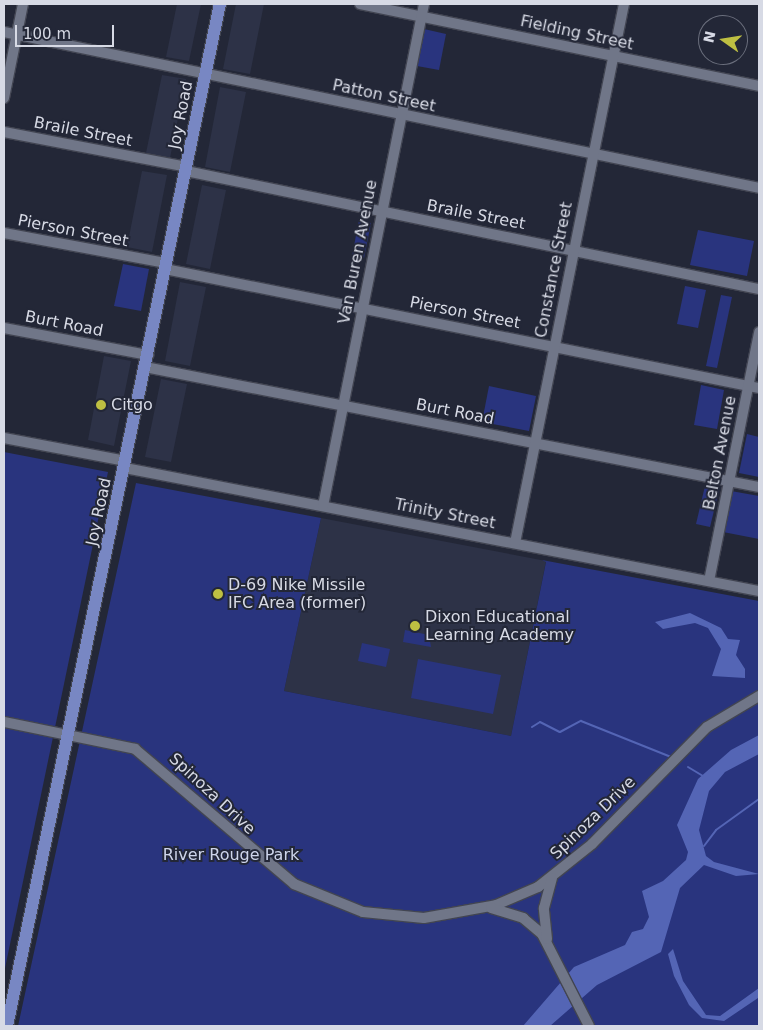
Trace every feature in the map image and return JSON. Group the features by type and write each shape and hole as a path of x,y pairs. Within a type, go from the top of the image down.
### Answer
{"main road":[{"name":"Joy Road","path":"7,1026 126,464 220,4"}],"street":[{"path":"4,98 23,4"},
{"name":"Fielding Street","path":"360,4 759,86"},
{"name":"Van Buren Avenue","path":"323,506 424,4"},
{"name":"Constance Street","path":"515,543 624,4"},
{"name":"Patton Street","path":"4,32 759,188"},
{"name":"Braile Street","path":"4,132 187,169 381,212 759,289"},
{"name":"Pierson Street","path":"4,233 754,387"},
{"name":"Burt Road","path":"4,328 343,406 759,487"},
{"name":"Belton Avenue","path":"709,581 729,481 754,387 759,332"},
{"name":"Trinity Street","path":"4,438 323,506 759,591"},
{"name":"Spinoza Drive","path":"4,722 120,743 144,754 266,864 325,899 402,917 446,916 485,908 523,895 552,877 592,844 707,727 759,696"},
{"path":"548,944 544,908 552,877"},
{"path":"485,908 523,918 548,944 589,1026"}],"shaded area":[{"path":"177,4 201,4 189,61 166,57"},
{"path":"236,4 264,4 250,74 223,69"},
{"path":"162,75 186,79 170,158 146,153"},
{"path":"220,87 246,92 230,172 205,167"},
{"path":"142,171 167,175 152,252 127,247"},
{"path":"202,185 226,190 210,269 186,264"},
{"path":"180,282 206,287 190,366 165,361"},
{"path":"104,356 131,361 114,446 88,440"},
{"path":"161,379 187,384 171,462 145,457"},
{"name":"Dixon Educational Learning Academy","path":"321,518 546,561 511,736 284,691"}],"green space":[{"path":"424,29 446,34 439,70 417,66"},
{"path":"359,220 371,223 364,258 352,256"},
{"path":"698,230 754,241 747,276 690,265"},
{"path":"123,264 149,269 141,311 114,306"},
{"path":"685,286 706,290 698,328 677,324"},
{"path":"721,295 732,297 717,368 706,366"},
{"path":"701,385 724,390 717,429 694,425"},
{"path":"489,386 536,396 529,431 482,422"},
{"path":"747,434 759,437 759,477 739,473"},
{"path":"4,452 108,472 4,973"},
{"name":"River Rouge Park","path":"136,483 321,518 284,691 511,736 546,562 542,560 759,601 759,1026 18,1026"},
{"path":"705,486 719,490 710,527 696,524"},
{"path":"731,491 759,496 759,539 723,532"},
{"path":"405,630 429,635 431,647 403,642"},
{"path":"362,643 390,649 386,667 358,661"},
{"path":"418,659 501,675 493,714 411,698"}],"water":[{"path":"690,613 721,628 728,639 740,640 736,655 745,669 745,678 712,676 721,649 708,628 695,623 663,629 655,622"},
{"path":"759,735 759,754 725,772 709,791 699,830 706,856 714,862 759,874 736,876 704,865 680,888 661,952 597,985 550,1026 523,1026 574,967 625,945 632,932 643,929 649,917 642,891 663,881 686,860 688,852 677,825 698,779 731,750"},
{"path":"673,949 683,981 706,1015 720,1016 759,988 758,998 724,1021 702,1018 689,1005 674,976 668,954"}],"waterway":[{"path":"532,727 540,722 560,732 581,721 671,757"},
{"path":"688,767 703,776"},
{"path":"704,846 716,830 759,799"}],"place":[{"name":"Citgo","path":"101,405"},
{"name":"D-69 Nike Missile IFC Area (former)","path":"218,594"},
{"name":"Dixon Educational Learning Academy","path":"415,626"}]}
